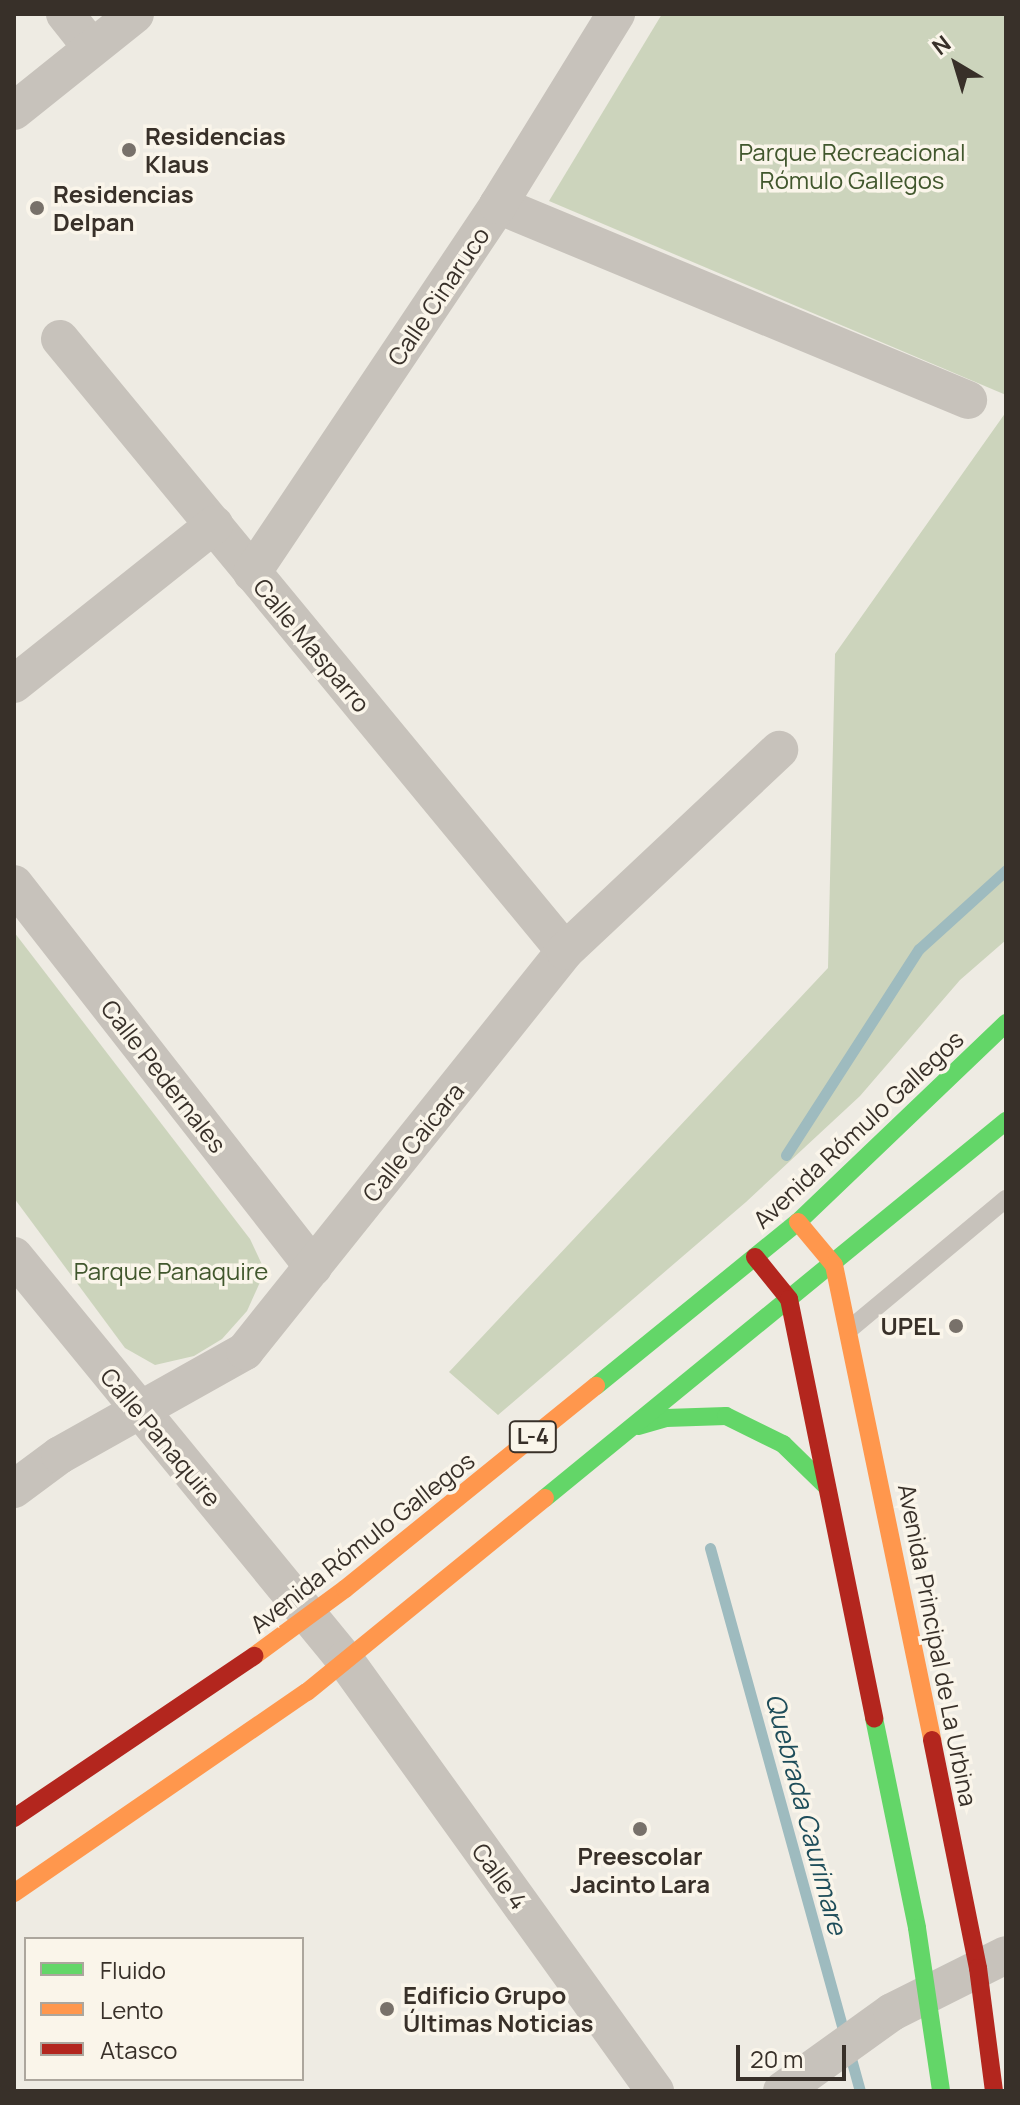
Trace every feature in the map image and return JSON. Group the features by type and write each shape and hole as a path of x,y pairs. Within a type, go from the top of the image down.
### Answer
{"main road":[{"name":"Avenida Rómulo Gallegos","path":"14,1818 310,1616 798,1222 1006,1023"},
{"name":"L-4","path":"14,1893 307,1692 834,1265 1006,1121"},
{"name":"Avenida Principal de La Urbina","path":"798,1222 834,1265 992,1962 994,2091"},
{"path":"755,1257 789,1299 929,1992 941,2091"},
{"path":"632,1428 666,1418 726,1416 783,1444 826,1486"}],"street":[{"path":"65,14 92,48"},
{"path":"14,111 135,14"},
{"name":"Calle Cinaruco","path":"252,573 498,205 616,14"},
{"path":"498,205 968,400"},
{"name":"Calle Masparro","path":"60,339 565,951"},
{"path":"14,684 214,525"},
{"name":"Calle Caicara","path":"14,1489 60,1455 245,1351 565,951 779,750"},
{"name":"Calle Pedernales","path":"14,884 313,1267"},
{"name":"Calle Panaquire","path":"14,1256 345,1660"},
{"name":"Calle 4","path":"345,1660 655,2091"},
{"path":"782,2091 892,2012 992,1962"}],"lane":[{"path":"849,1329 1006,1199"}],"green space":[{"name":"Parque Recreacional Rómulo Gallegos","path":"662,14 1006,14 1006,395 549,201"},
{"path":"1006,412 1006,940 960,980 860,1096 746,1202 498,1415 449,1372 828,968 835,654"},
{"name":"Parque Panaquire","path":"14,932 250,1239 265,1271 247,1311 222,1339 194,1356 155,1365 125,1348 14,1198"}],"waterway":[{"name":"Quebrada Caurimare","path":"786,1155 919,949 1006,870"},
{"name":"Quebrada Caurimare","path":"710,1548 860,2091"}],"traffic: fast":[{"path":"596,1386 798,1222 1006,1023"},
{"path":"545,1498 1006,1121"},
{"path":"638,1426 666,1418 726,1416 783,1444 826,1486"},
{"path":"874,1718 917,1928 941,2091"}],"traffic: slow":[{"path":"798,1222 834,1265 932,1740"},
{"path":"254,1656 345,1589 596,1386"},
{"path":"14,1893 307,1692 545,1498"}],"traffic: jam":[{"path":"755,1257 789,1299 874,1718"},
{"path":"14,1818 254,1656"},
{"path":"932,1740 978,1968 994,2091"}],"place":[{"name":"Residencias Klaus","path":"129,150"},
{"name":"Residencias Delpan","path":"37,208"},
{"name":"UPEL","path":"956,1326"},
{"name":"Preescolar Jacinto Lara","path":"640,1829"},
{"name":"Edificio Grupo Últimas Noticias","path":"387,2009"}]}
